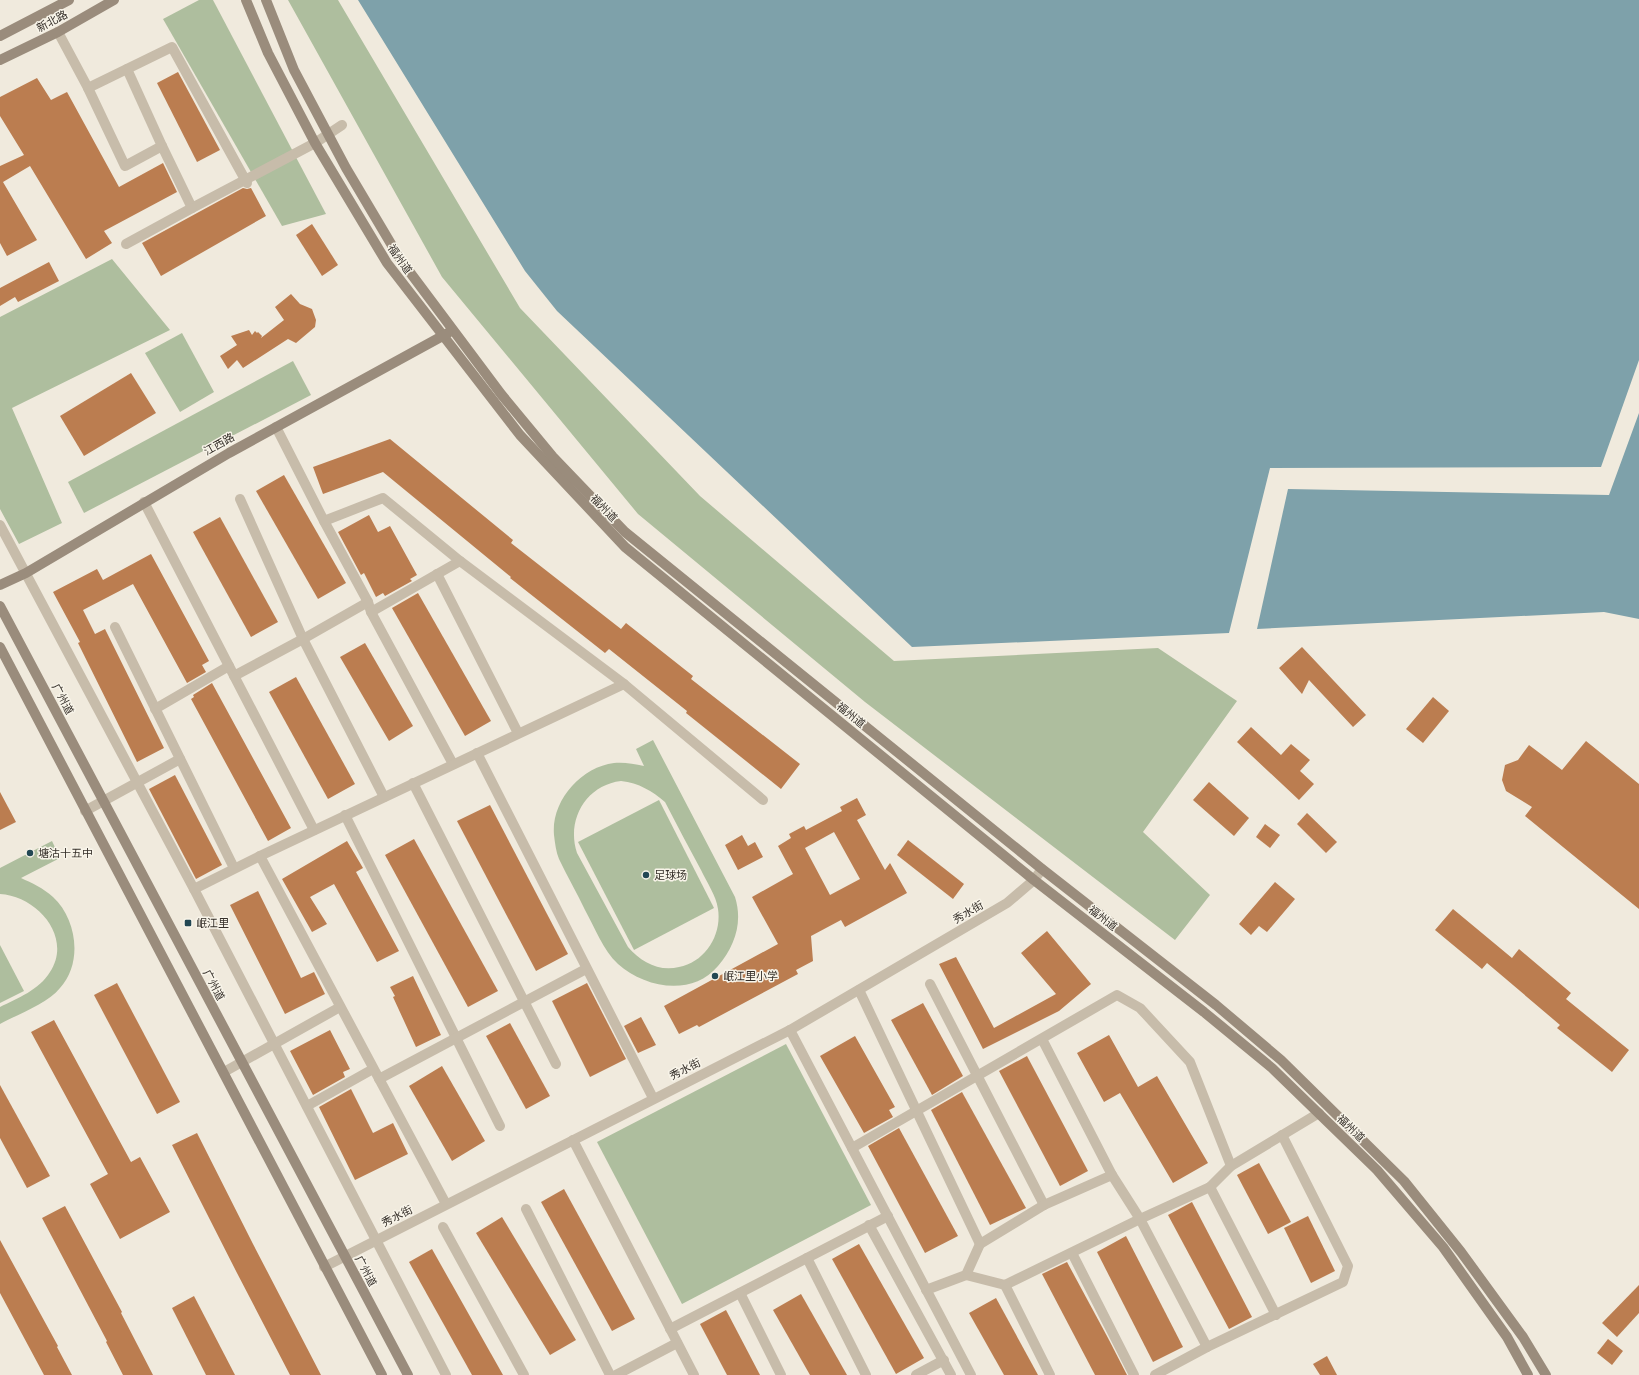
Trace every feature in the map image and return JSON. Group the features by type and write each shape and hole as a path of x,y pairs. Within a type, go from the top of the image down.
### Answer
{"main road":[{"name":"新北路","path":"0,36 69,0"},
{"name":"新北路","path":"0,60 58,32 114,0"},
{"name":"福州道","path":"246,0 268,54 315,143 387,263 520,436 625,547 1034,880 1204,1012 1266,1063 1377,1170 1443,1247 1507,1337 1528,1375"},
{"name":"福州道","path":"266,0 294,70 346,168 400,259 502,394 554,457 625,532 1042,869 1222,1010 1281,1060 1404,1181 1461,1252 1523,1337 1546,1375"},
{"name":"江西路","path":"0,585 26,573 144,502 276,427 454,330"},
{"name":"广州道","path":"0,606 408,1375"},
{"path":"0,647 382,1375"}],"street":[{"path":"58,32 88,88 125,166 162,146"},
{"path":"88,88 172,47 247,181"},
{"path":"127,69 192,208"},
{"path":"126,244 192,208 247,181 315,143 342,125"},
{"path":"276,427 324,521 368,602 371,612 453,764"},
{"path":"324,521 383,498 460,561 624,684 763,800"},
{"path":"240,499 303,640 384,797"},
{"path":"144,502 314,830"},
{"path":"0,525 138,782 446,1375"},
{"path":"371,612 460,561"},
{"path":"437,574 518,733"},
{"path":"234,676 303,640 368,602"},
{"path":"115,627 234,868"},
{"path":"155,709 229,666"},
{"path":"194,889 234,868 624,684"},
{"path":"477,753 653,1098"},
{"path":"85,811 180,759"},
{"path":"413,783 525,1000 556,1064"},
{"path":"345,816 500,1126"},
{"path":"260,856 446,1204"},
{"name":"秀水街","path":"324,1266 653,1098 790,1030 1007,903 1034,880 1042,869"},
{"path":"379,1079 525,1000 586,969"},
{"path":"930,984 1044,1205"},
{"path":"859,990 980,1244"},
{"path":"852,1148 1117,995 1140,1008 1190,1062 1231,1166"},
{"path":"224,1072 340,1007"},
{"path":"790,1030 971,1375"},
{"path":"1042,1039 1112,1176 1140,1219 1207,1347"},
{"path":"307,1106 374,1069"},
{"path":"926,1290 966,1275 1004,1285 1210,1187 1231,1166 1319,1113"},
{"path":"1155,1375 1207,1347 1343,1282 1348,1266 1282,1135"},
{"path":"573,1140 694,1375"},
{"path":"966,1275 980,1244 1044,1205 1112,1176"},
{"path":"1210,1187 1276,1315"},
{"path":"526,1209 610,1375"},
{"path":"670,1329 888,1216"},
{"path":"869,1225 951,1375"},
{"path":"443,1227 524,1375"},
{"path":"1072,1252 1134,1375"},
{"path":"807,1258 866,1375"},
{"path":"1004,1285 1050,1375"},
{"path":"740,1293 781,1375"},
{"path":"616,1375 677,1343"},
{"path":"916,1375 944,1360"}],"green space":[{"path":"199,0 213,0 326,214 282,226 163,19"},
{"path":"288,0 338,0 520,308 700,496 894,661 1158,648 1237,701 1143,832 1210,895 1175,940 865,702 638,514 442,277"},
{"path":"112,259 170,330 12,408 62,523 19,544 0,509 0,317"},
{"path":"182,333 214,392 180,412 145,353"},
{"path":"293,361 311,395 84,513 68,482"},
{"path":"653,740 735,897 737,906 738,925 736,933 724,958 707,976 695,982 682,985 668,986 641,979 618,964 608,952 600,938 565,872 557,853 554,835 554,822 557,810 570,788 590,771 602,766 622,763 644,766 636,749","holes":["621,781 645,788 665,802 711,889 717,904 719,919 710,946 697,959 688,964 672,968 658,967 645,961 633,952 628,947 577,853 574,841 574,828 582,806 598,789"]},
{"name":"足球场","path":"659,800 714,908 634,950 578,842"},
{"path":"52,841 60,858 21,878 49,894 61,906 72,929 74,954 72,966 67,978 60,988 48,999 0,1024 0,1007 34,989 50,972 56,959 57,945 54,932 48,921 38,910 27,902 14,896 0,894 0,868"},
{"path":"0,945 24,991 0,1003"},
{"path":"786,1044 871,1205 682,1304 597,1142"}],"water":[{"path":"358,0 1639,0 1639,360 1601,467 1270,468 1229,633 912,647 557,311 525,271"},
{"path":"1639,413 1639,619 1604,612 1257,629 1288,489 1609,495"}],"building":[{"path":"178,72 220,150 197,162 157,83"},
{"path":"37,78 51,100 67,92 119,187 163,163 177,192 104,231 112,243 86,259 30,166 3,182 37,240 7,256 0,243 0,166 24,155 0,116 0,97"},
{"path":"243,188 251,188 266,216 161,276 142,243"},
{"path":"312,224 338,265 322,276 296,235"},
{"path":"49,262 59,281 18,302 15,297 0,306 0,288"},
{"path":"291,294 300,304 312,309 316,320 315,327 296,343 288,339 243,368 237,360 228,369 220,356 237,345 231,336 249,330 252,335 255,331 257,333 258,332 262,336 261,338 284,320 275,307"},
{"path":"131,373 156,413 84,456 60,416"},
{"path":"390,439 513,540 511,543 621,629 626,623 693,676 691,679 800,764 781,789 609,649 605,653 510,578 511,577 383,472 323,494 313,467"},
{"path":"284,475 346,583 318,599 256,491"},
{"path":"369,515 378,532 390,526 417,575 410,579 412,581 385,596 383,593 376,597 364,573 361,575 338,532"},
{"path":"220,517 278,622 251,637 193,532"},
{"path":"151,554 209,661 202,665 206,672 187,683 133,584 83,610 95,634 105,629 164,748 137,762 78,643 80,642 53,592 97,569 103,580"},
{"path":"418,593 491,721 465,736 392,608"},
{"path":"365,643 413,726 389,741 340,657"},
{"path":"1302,647 1366,715 1353,727 1309,680 1302,694 1279,668"},
{"path":"296,677 355,784 328,799 269,692"},
{"path":"212,683 291,828 268,841 191,699 194,697 193,695"},
{"path":"1433,697 1449,711 1423,743 1406,729"},
{"path":"1251,727 1281,755 1291,744 1310,760 1300,771 1314,784 1299,800 1237,742"},
{"path":"1586,741 1639,784 1639,909 1525,816 1532,807 1506,791 1502,780 1505,765 1518,760 1529,745 1562,770"},
{"path":"175,775 222,865 196,879 149,789"},
{"path":"1209,782 1249,818 1234,836 1193,800"},
{"path":"0,792 16,822 0,830"},
{"path":"857,798 866,815 857,820 885,870 890,863 907,893 845,927 841,920 811,936 813,961 796,970 798,974 699,1027 697,1025 679,1034 664,1006 778,944 752,897 793,874 778,846 791,838 789,834 804,826 806,830 842,811 840,807","holes":["834,832 860,879 830,895 805,848"]},
{"path":"490,805 568,954 536,971 457,821"},
{"path":"1307,813 1337,842 1326,853 1297,824"},
{"path":"1265,824 1280,835 1270,848 1256,837"},
{"path":"742,835 748,846 755,842 763,857 738,870 725,845"},
{"path":"414,839 498,991 468,1007 385,855"},
{"path":"908,840 964,884 953,899 897,855"},
{"path":"347,841 363,868 356,872 399,951 377,962 334,884 310,897 327,924 312,932 282,879"},
{"path":"1275,882 1295,899 1267,932 1259,926 1251,935 1239,924"},
{"path":"258,891 301,978 314,972 325,994 285,1014 230,905"},
{"path":"1453,909 1512,958 1519,949 1571,993 1566,999 1629,1050 1612,1072 1557,1028 1560,1025 1487,963 1482,969 1435,930"},
{"path":"1047,931 1091,984 1059,1011 983,1049 939,964 956,957 994,1028 1056,994 1021,953"},
{"path":"413,976 441,1035 416,1047 393,997 395,996 390,987"},
{"path":"117,983 180,1102 157,1114 94,995"},
{"path":"587,983 626,1059 590,1077 552,1001"},
{"path":"923,1003 963,1076 932,1095 891,1020"},
{"path":"641,1017 656,1045 638,1053 624,1026"},
{"path":"54,1020 131,1162 140,1157 170,1212 120,1239 90,1184 108,1174 31,1032"},
{"path":"510,1023 550,1096 526,1109 486,1036"},
{"path":"330,1030 350,1069 343,1072 345,1077 313,1095 290,1051"},
{"path":"1109,1035 1138,1087 1157,1076 1208,1163 1173,1183 1120,1093 1104,1102 1077,1053"},
{"path":"855,1036 895,1107 889,1110 893,1117 864,1133 820,1056"},
{"path":"1027,1056 1088,1171 1060,1186 999,1071"},
{"path":"442,1066 485,1141 452,1161 409,1086"},
{"path":"0,1085 50,1176 27,1188 0,1138"},
{"path":"351,1089 373,1133 393,1123 408,1154 355,1180 319,1107"},
{"path":"962,1092 1026,1208 990,1225 931,1110"},
{"path":"899,1128 958,1236 925,1253 868,1146"},
{"path":"197,1133 321,1375 290,1375 237,1273 172,1145"},
{"path":"1259,1163 1291,1222 1268,1234 1237,1175"},
{"path":"564,1189 635,1319 612,1331 541,1202"},
{"path":"1192,1202 1252,1317 1229,1329 1168,1215"},
{"path":"65,1206 122,1312 121,1313 153,1375 123,1375 106,1342 107,1341 42,1218"},
{"path":"1308,1216 1335,1271 1311,1283 1284,1228"},
{"path":"502,1217 576,1340 550,1355 476,1233"},
{"path":"1126,1236 1183,1347 1153,1362 1097,1252"},
{"path":"0,1240 58,1346 57,1347 72,1375 44,1375 0,1293"},
{"path":"859,1244 924,1358 896,1374 832,1259"},
{"path":"432,1249 503,1375 472,1375 409,1262"},
{"path":"1067,1262 1127,1375 1095,1375 1042,1274"},
{"path":"1639,1285 1639,1313 1617,1337 1602,1323"},
{"path":"801,1294 847,1375 810,1375 773,1310"},
{"path":"194,1296 235,1375 206,1375 172,1308"},
{"path":"996,1298 1038,1375 1004,1375 969,1313"},
{"path":"726,1310 760,1375 727,1375 700,1324"},
{"path":"1608,1339 1623,1351 1612,1365 1597,1353"},
{"path":"1327,1356 1337,1375 1320,1375 1313,1364"}],"place":[{"name":"塘沽十五中","path":"30,853"},
{"name":"足球场","path":"646,875"},
{"name":"岷江里","path":"188,923"},
{"name":"岷江里小学","path":"715,976"}]}
